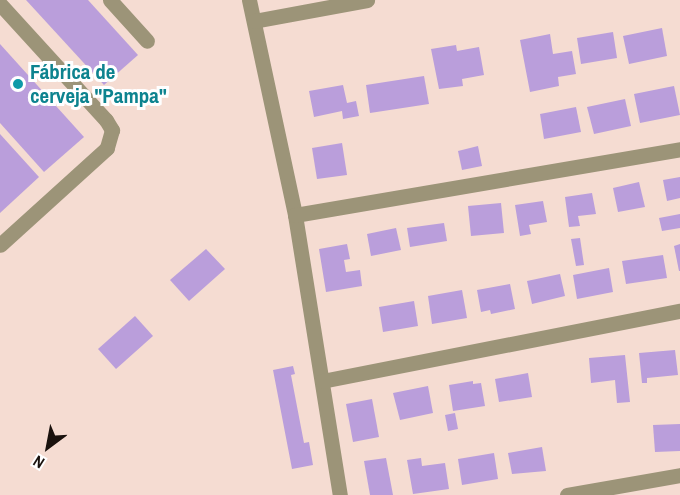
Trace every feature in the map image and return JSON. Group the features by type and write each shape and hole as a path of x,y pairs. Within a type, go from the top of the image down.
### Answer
{"street":[{"path":"110,0 147,41"},
{"path":"249,0 295,215 340,495"},
{"path":"254,21 367,0"},
{"path":"0,3 106,120 112,130 107,148 0,245"},
{"path":"295,215 680,149"},
{"path":"322,381 680,310"},
{"path":"567,495 680,476"}],"building":[{"path":"26,0 88,0 138,55 104,85"},
{"path":"662,28 667,56 629,64 623,36"},
{"path":"613,32 617,58 581,64 577,38"},
{"path":"550,34 553,54 572,51 576,74 558,77 559,86 530,92 520,40"},
{"name":"Fábrica de cerveja \"Pampa\"","path":"0,44 84,137 44,172 0,123"},
{"path":"456,45 457,51 479,47 484,75 462,79 463,86 439,89 431,49"},
{"path":"424,76 429,104 370,113 366,85"},
{"path":"343,85 347,103 356,101 359,116 343,119 342,111 314,117 309,91"},
{"path":"674,86 680,115 640,123 634,94"},
{"path":"625,99 631,126 594,134 587,107"},
{"path":"576,107 581,132 544,139 540,114"},
{"name":"Fábrica de cerveja \"Pampa\"","path":"0,134 39,177 0,213"},
{"path":"342,143 347,175 317,179 312,148"},
{"path":"478,146 482,166 462,170 458,151"},
{"path":"680,177 680,198 667,201 663,180"},
{"path":"639,182 645,207 618,212 613,188"},
{"path":"592,193 596,214 578,216 580,226 569,227 565,197"},
{"path":"543,201 547,222 529,225 531,234 520,236 515,205"},
{"path":"501,203 504,233 471,236 468,206"},
{"path":"680,214 680,228 662,231 659,218"},
{"path":"444,223 447,241 410,247 407,228"},
{"path":"396,228 401,250 371,256 367,234"},
{"path":"580,238 584,265 576,266 571,239"},
{"path":"347,244 350,259 344,260 346,272 360,270 362,286 326,292 319,249"},
{"path":"680,244 680,271 679,271 674,246"},
{"path":"206,249 225,269 189,301 170,280"},
{"path":"663,255 667,278 626,284 622,261"},
{"path":"609,268 613,292 577,299 573,275"},
{"path":"560,274 565,296 532,304 527,281"},
{"path":"510,284 515,309 491,314 490,310 481,312 477,290"},
{"path":"462,290 467,318 432,324 428,296"},
{"path":"414,301 418,326 383,332 379,307"},
{"path":"135,316 153,336 116,369 98,349"},
{"path":"675,350 678,375 647,378 647,383 642,383 639,353"},
{"path":"625,355 630,402 617,403 615,380 591,383 589,358"},
{"path":"293,366 295,374 291,375 304,443 309,442 313,465 292,469 273,370"},
{"path":"528,373 532,397 499,402 495,379"},
{"path":"473,381 473,384 481,383 485,406 453,411 449,385"},
{"path":"428,386 433,413 400,420 393,393"},
{"path":"372,399 379,437 353,442 346,404"},
{"path":"455,413 458,429 448,431 445,415"},
{"path":"680,424 680,451 655,452 653,425"},
{"path":"542,447 546,471 512,474 508,453"},
{"path":"494,453 498,479 462,485 458,459"},
{"path":"386,458 393,495 370,495 364,461"},
{"path":"421,458 422,466 445,463 449,489 413,494 407,460"}],"place":[{"name":"Fábrica de cerveja \"Pampa\"","path":"18,84"}]}
